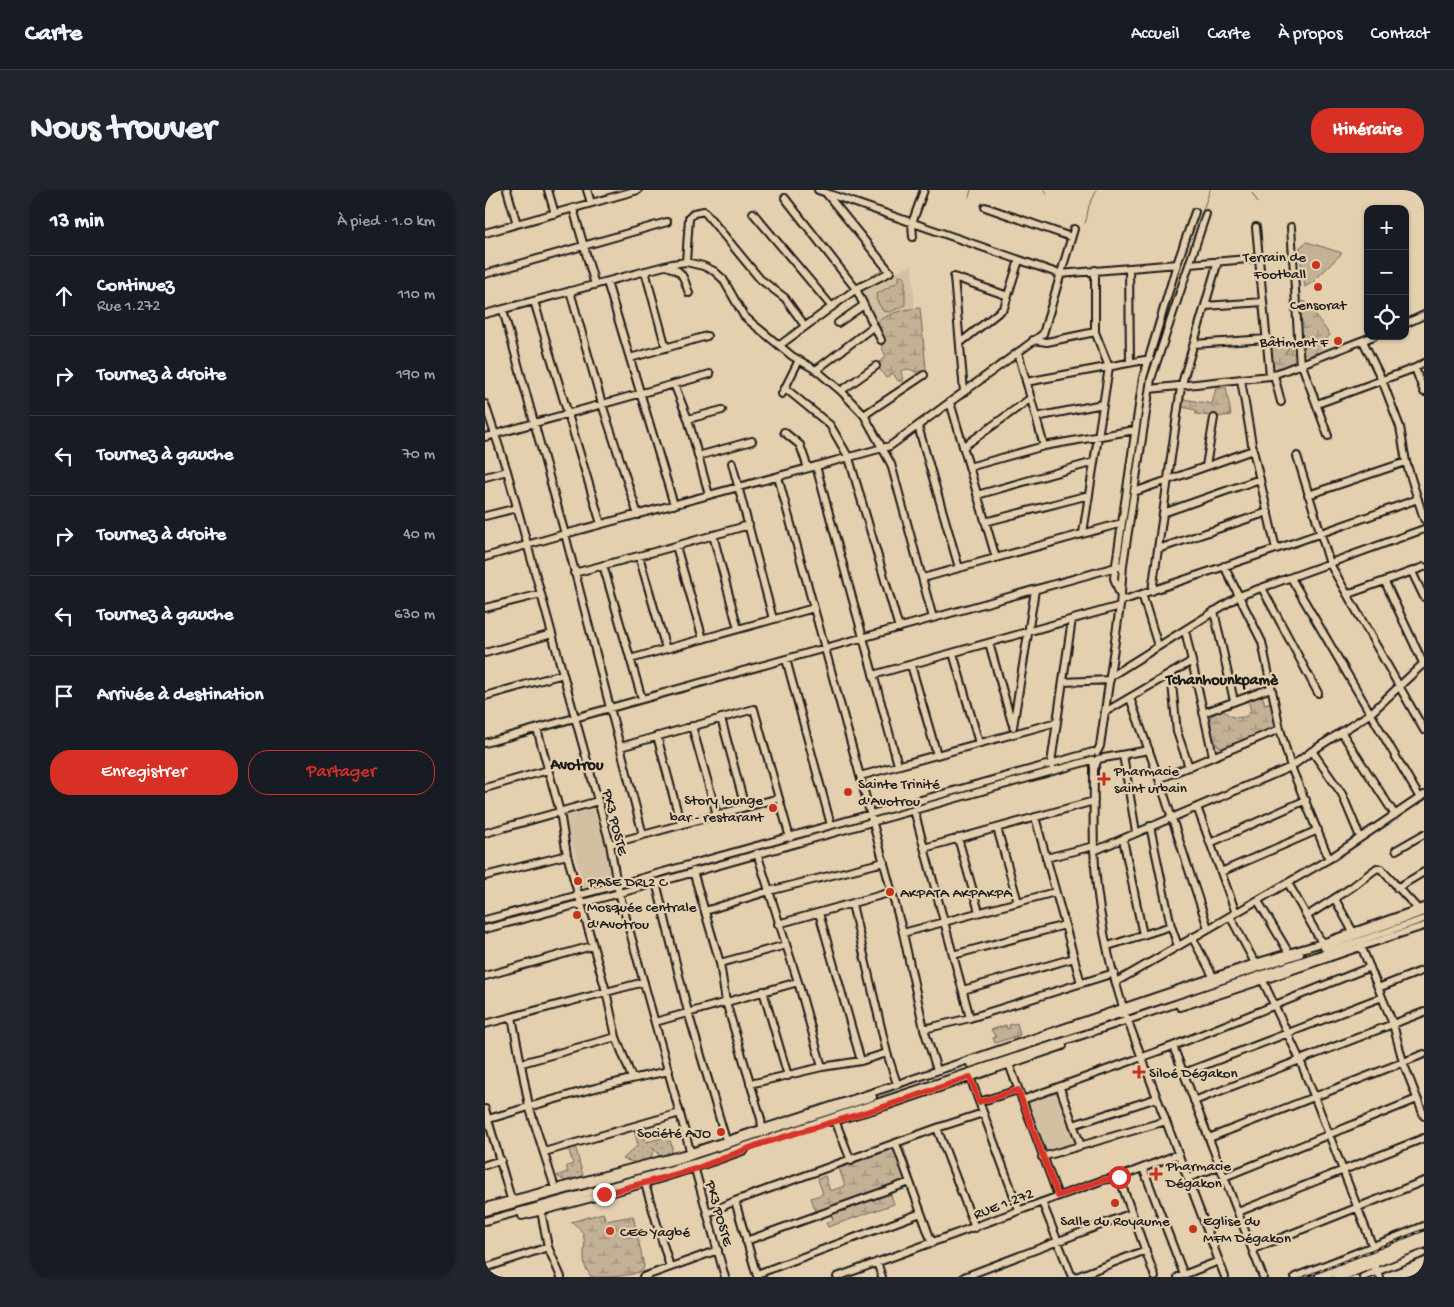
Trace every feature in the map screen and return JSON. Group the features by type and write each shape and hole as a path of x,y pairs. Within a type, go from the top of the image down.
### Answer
{"highway":[{"path":"1320,1277 1376,1263 1424,1236"},
{"path":"1338,1277 1424,1243"}],"street":[{"path":"507,190 517,224"},
{"path":"548,190 555,214"},
{"path":"587,190 591,203"},
{"path":"485,233 638,190"},
{"path":"913,237 912,223 924,190"},
{"path":"821,191 1061,274 1177,264"},
{"path":"780,345 855,289 890,272 821,191"},
{"path":"785,198 855,289 881,340"},
{"path":"985,207 1071,237"},
{"path":"573,208 595,285"},
{"path":"686,262 689,218 694,213 705,211 760,279 785,298 805,326"},
{"path":"1195,212 1177,264 1143,378 1122,523 1119,566 1120,602 1111,678 1100,746 1094,759 1094,848 1101,912 1124,1010 1225,1277"},
{"path":"753,213 832,307"},
{"path":"1119,566 1134,492 1151,379 1206,214"},
{"path":"485,274 667,222"},
{"path":"1192,223 1202,227"},
{"path":"1256,227 1266,339 1272,376 1281,402"},
{"path":"1291,227 1301,365 1328,436"},
{"path":"485,557 890,446 1043,334 1074,229"},
{"path":"1190,264 1259,258"},
{"path":"960,343 1004,308 1019,260"},
{"path":"1152,591 1181,387 1218,261"},
{"path":"485,314 686,262 714,271 723,279 744,316 752,324 799,360 816,370 841,391 864,415 891,464 933,618"},
{"path":"665,266 675,269 682,274 689,293"},
{"path":"1129,268 1130,363"},
{"path":"1083,533 1109,367 1095,332 1095,270"},
{"path":"645,272 666,348"},
{"path":"964,392 954,277 1008,296"},
{"path":"607,282 674,505"},
{"path":"570,292 602,404 638,515"},
{"path":"534,301 601,524"},
{"path":"1205,306 1263,302"},
{"path":"838,323 864,305"},
{"path":"503,310 565,534 643,835"},
{"path":"1409,322 1424,315"},
{"path":"816,370 874,326"},
{"path":"1033,340 1047,342 1095,332"},
{"path":"630,358 707,336"},
{"path":"1194,344 1266,339"},
{"path":"1150,389 1272,376 1363,341 1382,380 1400,427 1406,462 1424,519"},
{"path":"1018,352 1045,446"},
{"path":"1026,382 1150,359"},
{"path":"799,360 783,391 830,425 849,458 899,628"},
{"path":"1317,404 1424,363"},
{"path":"841,391 876,366"},
{"path":"1415,368 1424,392"},
{"path":"485,437 710,374"},
{"path":"864,415 924,375"},
{"path":"1241,380 1253,450 1276,549"},
{"path":"674,384 688,419 709,495"},
{"path":"963,448 1031,398"},
{"path":"950,402 996,558"},
{"name":"PK3 POSTE","path":"485,404 507,470 610,844 617,885 725,1277"},
{"path":"1036,417 1103,404"},
{"path":"688,419 722,410"},
{"path":"1206,466 1214,418"},
{"path":"918,426 959,568"},
{"path":"969,467 1045,446 1135,430"},
{"path":"784,432 799,445 808,468"},
{"path":"698,456 752,441"},
{"path":"1134,492 1253,450"},
{"path":"1297,456 1330,564 1424,730"},
{"path":"977,494 1094,462"},
{"path":"1308,495 1406,462"},
{"path":"733,463 773,619"},
{"path":"816,466 898,765"},
{"path":"485,476 507,470"},
{"path":"777,477 871,813 903,933 924,1029 937,1070"},
{"path":"1163,513 1260,479"},
{"path":"985,522 1089,495"},
{"path":"873,675 1073,619 1418,499"},
{"path":"485,516 517,508"},
{"path":"1158,549 1268,512"},
{"path":"923,578 1122,523"},
{"path":"574,573 749,525"},
{"path":"1063,682 1111,678 1158,646 1239,596 1424,529"},
{"path":"713,535 738,629"},
{"path":"676,546 703,639"},
{"path":"639,556 666,649"},
{"path":"603,565 642,699"},
{"path":"485,743 1119,566"},
{"path":"1224,566 1262,642 1280,729 1291,767 1329,859"},
{"path":"1348,594 1424,568"},
{"path":"1413,572 1424,597"},
{"path":"1116,982 1329,859 1422,796 1291,578"},
{"path":"1046,858 1094,848 1123,838 1291,767 1371,713 1424,664 1385,582"},
{"path":"1262,588 1318,693"},
{"path":"1014,730 1027,632 1035,590"},
{"path":"485,608 541,594"},
{"path":"1142,594 1158,646"},
{"path":"630,659 814,608"},
{"path":"1214,611 1234,701"},
{"path":"1054,771 1051,763 1073,619"},
{"path":"1185,630 1213,756"},
{"path":"485,653 552,634"},
{"path":"989,643 1014,730"},
{"path":"953,653 979,743"},
{"path":"786,659 831,824"},
{"path":"1105,712 1192,661"},
{"path":"911,665 937,755"},
{"path":"485,696 563,674"},
{"path":"1171,674 1177,732 1189,767"},
{"path":"1203,713 1271,688"},
{"path":"1130,698 1208,928"},
{"path":"620,747 754,709 791,844"},
{"path":"721,718 745,807"},
{"path":"860,776 979,743 1014,730 1057,722"},
{"path":"693,726 717,815"},
{"path":"537,728 560,812 567,855 606,991 616,1037 631,1078"},
{"path":"1159,779 1280,729"},
{"path":"1342,733 1395,815"},
{"path":"657,736 681,825"},
{"path":"485,920 617,885 1051,763 1094,759 1149,750"},
{"path":"1312,752 1342,794 1360,837"},
{"path":"1123,755 1136,832"},
{"path":"485,929 620,893 1094,759"},
{"path":"485,788 548,770"},
{"path":"610,844 779,798"},
{"path":"1210,842 1306,800"},
{"path":"485,833 598,801"},
{"path":"924,848 1094,801"},
{"path":"1197,807 1221,872 1233,914 1255,963"},
{"path":"914,810 970,1018"},
{"path":"1035,817 1081,983"},
{"path":"1151,826 1171,926 1178,946"},
{"path":"997,828 1018,902"},
{"path":"1221,872 1318,830"},
{"path":"1396,850 1424,834"},
{"path":"958,838 979,912"},
{"path":"1123,838 1143,935"},
{"path":"757,853 798,982 822,1067"},
{"path":"485,876 567,855"},
{"path":"705,911 769,891 884,862"},
{"path":"1307,916 1335,899 1377,868 1381,869 1397,888 1422,910"},
{"path":"693,871 720,963 726,1002 761,1119 762,1128"},
{"path":"1397,888 1424,872"},
{"path":"656,882 688,1012 726,1140"},
{"path":"1288,883 1322,943"},
{"path":"778,924 892,892"},
{"path":"903,933 1055,892"},
{"path":"1335,899 1353,932"},
{"path":"1258,901 1289,953"},
{"path":"852,904 887,1053 897,1084"},
{"path":"485,1207 555,1188 693,1160 1255,963 1422,910"},
{"path":"485,1226 645,1184 693,1160 726,1140 937,1070 1361,935 1422,910"},
{"path":"819,912 861,1061"},
{"path":"485,1212 760,1144 886,1106 1424,919"},
{"path":"953,955 1065,925"},
{"path":"1108,946 1171,926"},
{"path":"485,1222 693,1160 1128,1022 1263,982 1361,946 1424,926"},
{"path":"1192,937 1213,978"},
{"path":"720,963 786,945"},
{"path":"485,976 592,946"},
{"path":"1361,946 1393,1024 1403,1062 1424,1116"},
{"path":"963,990 1074,958"},
{"path":"1022,1100 1142,1058 1369,967"},
{"path":"1378,988 1424,970"},
{"path":"924,1029 970,1018 1114,973"},
{"path":"485,1024 644,982"},
{"path":"655,1022 798,982"},
{"path":"1263,982 1300,1060 1358,1208 1376,1263"},
{"path":"763,991 788,1076"},
{"path":"1183,1073 1382,997"},
{"path":"1194,1101 1424,1012"},
{"path":"512,1017 529,1106 555,1188"},
{"path":"522,1063 616,1037"},
{"path":"1173,1046 1263,1277"},
{"path":"750,1084 822,1067 861,1061 887,1053"},
{"path":"1209,1138 1424,1054"},
{"path":"1009,1064 1058,1196"},
{"path":"486,1120 631,1078 669,1071"},
{"path":"970,1077 1019,1210"},
{"path":"1060,1088 1081,1146"},
{"path":"979,1102 1018,1090"},
{"path":"1073,1125 1157,1098"},
{"path":"1224,1177 1417,1099"},
{"path":"485,1109 486,1120 501,1160 511,1199"},
{"path":"544,1152 680,1113"},
{"path":"708,1213 735,1201 851,1161 937,1128 983,1114"},
{"path":"835,1120 851,1161"},
{"path":"1042,1157 1166,1121"},
{"path":"937,1128 975,1228"},
{"path":"1238,1212 1424,1138"},
{"path":"897,1144 932,1243"},
{"name":"RUE 1.272","path":"841,1276 975,1228 1019,1210 1103,1180 1119,1177 1179,1154"},
{"path":"485,1165 501,1160"},
{"path":"1188,1178 1220,1166"},
{"path":"1143,1168 1181,1276 1219,1261"},
{"path":"1119,1177 1155,1277"},
{"path":"1253,1249 1424,1181"},
{"path":"746,1241 910,1182"},
{"path":"645,1184 671,1267"},
{"path":"735,1201 757,1275 921,1213"},
{"path":"1043,1202 1072,1277"},
{"path":"541,1211 548,1247 559,1276"},
{"path":"965,1277 1132,1213"},
{"path":"1363,1277 1376,1263 1424,1226"},
{"path":"485,1268 548,1247"},
{"path":"643,1277 718,1250"},
{"path":"1076,1277 1146,1250"},
{"path":"1295,1277 1424,1253"},
{"path":"877,1262 883,1277"}],"shaded area":[{"path":"912,265 915,310 874,322 860,289"},
{"path":"597,805 618,879 584,888 564,814"},
{"path":"1059,1092 1077,1144 1046,1153 1027,1103"}],"green space":[{"name":"Terrain de Football","path":"1307,242 1342,253 1313,282 1305,287 1300,247"},
{"path":"901,275 905,278 905,305 890,312 883,311 876,299 877,294 899,281 899,276"},
{"path":"1305,301 1330,335 1323,343 1325,351 1272,371 1270,347 1283,345 1283,342 1300,340 1298,304"},
{"path":"920,308 927,378 922,379 915,372 908,369 901,371 903,381 898,381 893,373 886,378 876,364 886,357 875,323 897,312"},
{"path":"1226,387 1231,415 1217,417 1196,414 1196,410 1182,407 1183,399 1212,404 1216,388"},
{"path":"1262,695 1265,704 1272,702 1279,726 1235,745 1234,743 1223,749 1219,747 1213,736 1210,717 1223,709 1234,717 1247,716 1251,711 1248,700"},
{"path":"1017,1023 1020,1035 995,1043 993,1038 996,1037 991,1030 1006,1025 1007,1029 1010,1028 1009,1025"},
{"path":"642,1125 646,1142 663,1138 664,1132 668,1131 672,1147 671,1155 661,1158 654,1149 652,1160 637,1163 623,1159 638,1145 633,1127"},
{"path":"575,1145 583,1176 567,1182 557,1176 567,1172 567,1166 573,1164 568,1147"},
{"path":"903,1146 913,1177 888,1186 894,1204 828,1227 826,1223 833,1220 829,1208 816,1212 811,1198 823,1194 818,1179 825,1176 830,1191 845,1186 839,1168"},
{"path":"603,1213 606,1221 633,1216 644,1266 643,1270 612,1277 591,1277 585,1266 584,1236 577,1226 571,1222"}],"waterway":[{"path":"969,197 971,190"},
{"path":"1044,190 1047,194"},
{"path":"1085,223 1089,206 1096,190"},
{"path":"1199,221 1210,190"},
{"path":"1252,193 1258,202"},
{"path":"1133,480 1148,378 1196,230"},
{"path":"1285,354 1294,338"},
{"path":"1118,578 1119,570"}],"railway":[{"path":"1305,1277 1424,1230"}],"place":[{"name":"Terrain de Football","path":"1316,265"},
{"name":"Censorat","path":"1318,287"},
{"name":"Bâtiment F","path":"1338,341"},
{"name":"Pharmacie saint urbain","path":"1104,779"},
{"name":"Sainte Trinité d'Avotrou","path":"848,792"},
{"name":"Story lounge bar - restarant","path":"773,808"},
{"name":"PASE DRL2 C","path":"578,881"},
{"name":"AKPATA AKPAKPA","path":"890,892"},
{"name":"Mosquée centrale d'Avotrou","path":"577,915"},
{"name":"Siloé Dégakon","path":"1139,1072"},
{"name":"Société AJO","path":"721,1132"},
{"name":"Pharmacie Dégakon","path":"1156,1174"},
{"name":"Salle du Royaume","path":"1115,1203"},
{"name":"Eglise du MFM Dégakon","path":"1193,1229"},
{"name":"CEG Yagbé","path":"610,1231"}],"district":[{"name":"Tchanhounkpamè","path":"1222,678"},
{"name":"Avotrou","path":"577,763"}],"route":[{"path":"604,1194 695,1169 760,1144 886,1106 970,1077 979,1102 1018,1090 1058,1196 1103,1180 1119,1177"}]}
